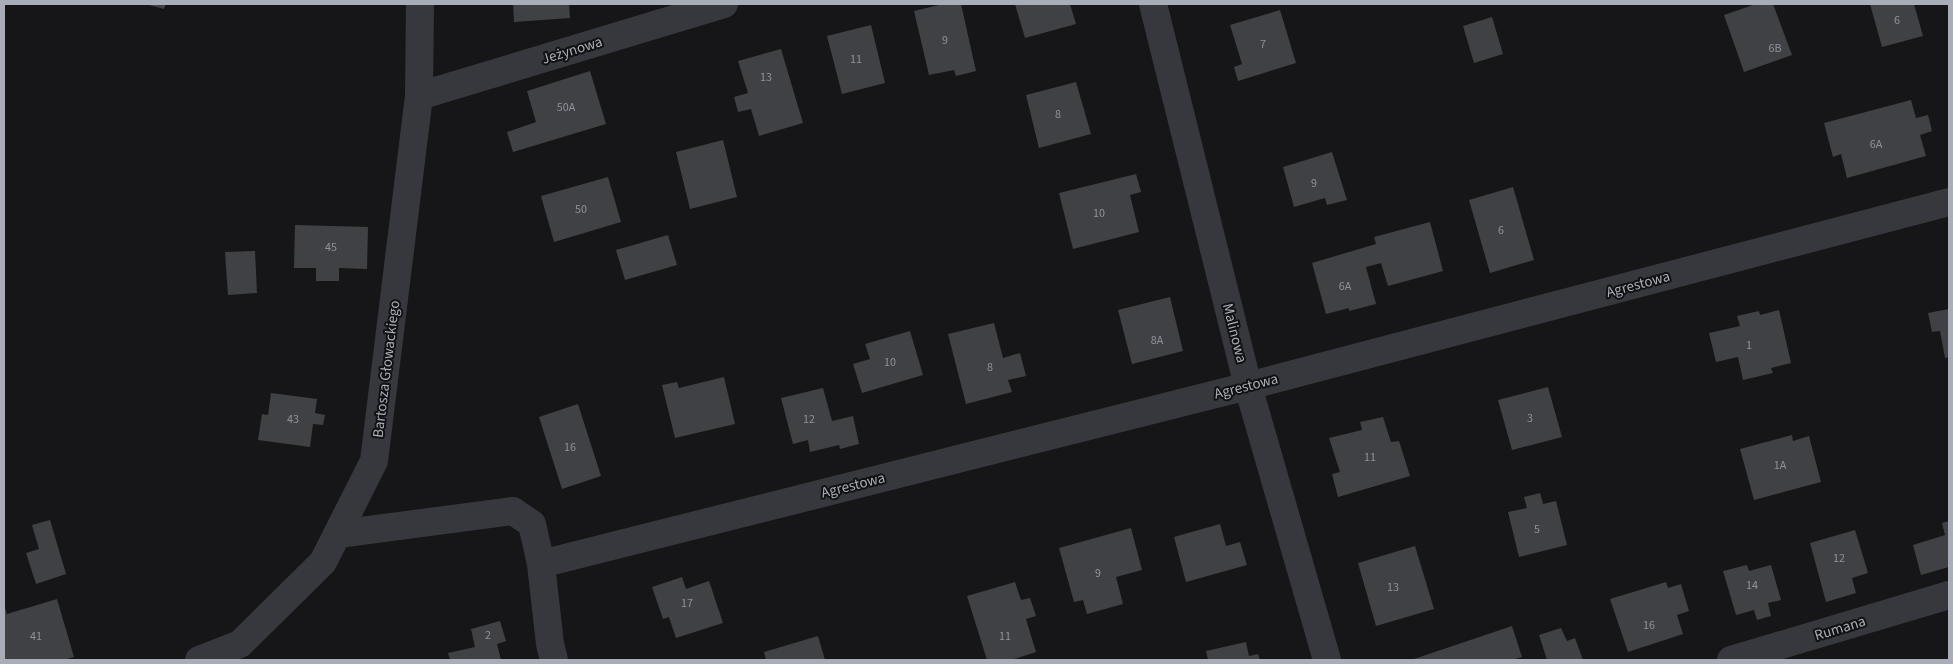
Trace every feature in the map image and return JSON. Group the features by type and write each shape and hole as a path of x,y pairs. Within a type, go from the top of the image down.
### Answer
{"street":[{"name":"Bartosza Głowackiego","path":"199,660 242,652 323,562 374,461 419,96 420,4"},
{"name":"Jeżynowa","path":"419,96 724,4"},
{"name":"Malinowa","path":"1153,4 1248,386 1327,660"},
{"name":"Agrestowa","path":"541,564 1248,386 1949,202"},
{"path":"338,534 512,511 532,524 541,564 550,644 554,660"},
{"name":"Rumana","path":"1731,660 1949,595"}],"building":[{"path":"145,4 166,4 164,9"},
{"path":"513,4 569,4 570,18 514,22"},
{"path":"943,4 961,4 976,71 956,76 954,70 929,75 914,11"},
{"path":"1015,4 1070,4 1076,24 1025,38"},
{"path":"1756,4 1773,4 1792,55 1744,72 1724,15"},
{"path":"1870,4 1914,4 1923,36 1882,47"},
{"path":"1280,10 1296,63 1238,81 1234,67 1242,64 1230,25"},
{"path":"1492,17 1503,54 1474,63 1463,26"},
{"path":"871,25 885,83 842,94 827,36"},
{"path":"781,49 803,123 759,136 751,109 738,112 734,97 748,93 738,61"},
{"path":"590,71 606,124 513,152 507,132 536,122 527,91"},
{"path":"1076,82 1091,134 1039,148 1026,95"},
{"path":"1911,100 1916,118 1928,115 1932,131 1920,135 1926,156 1847,178 1841,154 1833,157 1824,123"},
{"path":"723,140 737,197 690,209 676,152"},
{"path":"1332,152 1347,200 1327,205 1325,198 1294,207 1283,167"},
{"path":"1136,174 1141,192 1130,195 1139,232 1073,249 1059,193"},
{"path":"608,177 621,222 554,242 541,196"},
{"path":"1513,187 1534,260 1490,273 1469,200"},
{"path":"1430,222 1443,271 1388,286 1381,263 1366,267 1376,304 1349,311 1349,308 1326,314 1312,263 1376,244 1374,237"},
{"path":"295,225 368,227 367,269 339,268 339,281 316,281 316,268 294,268"},
{"path":"668,235 677,265 625,280 616,250"},
{"path":"255,251 257,293 228,295 225,252"},
{"path":"1170,297 1183,351 1132,364 1118,310"},
{"path":"1949,309 1949,357 1945,358 1940,331 1932,332 1928,313"},
{"path":"1779,310 1791,363 1771,368 1773,373 1743,380 1738,357 1716,362 1709,333 1740,326 1737,316 1759,311 1760,315"},
{"path":"994,323 1003,358 1020,353 1026,376 1008,380 1012,392 966,404 948,334"},
{"path":"910,331 923,375 862,393 853,364 870,359 865,344"},
{"path":"724,377 735,424 675,438 662,385 677,382 679,388"},
{"path":"1548,387 1562,437 1512,450 1498,400"},
{"path":"823,388 832,421 853,416 859,444 840,449 839,445 810,452 808,440 793,444 781,398"},
{"path":"271,393 317,399 315,413 325,415 323,425 313,424 310,447 258,440 262,414 268,415"},
{"path":"578,404 601,476 562,489 539,417"},
{"path":"1383,417 1391,442 1399,441 1410,476 1338,497 1332,474 1340,472 1329,438 1362,430 1360,422"},
{"path":"1792,435 1793,441 1809,436 1821,482 1754,500 1740,449"},
{"path":"1540,493 1543,504 1556,501 1567,545 1519,557 1508,512 1527,508 1524,497"},
{"path":"50,520 66,574 36,584 26,553 39,549 32,525"},
{"path":"1949,521 1949,567 1921,575 1913,545 1945,535 1942,523"},
{"path":"1220,524 1226,546 1240,542 1247,565 1186,582 1174,537"},
{"path":"1131,528 1142,570 1116,577 1123,604 1087,614 1083,600 1074,602 1059,548"},
{"path":"1855,530 1868,573 1852,578 1856,593 1826,602 1810,543"},
{"path":"1415,546 1434,609 1376,626 1358,563"},
{"path":"1747,565 1749,571 1771,565 1781,600 1768,603 1771,616 1757,620 1754,610 1736,615 1723,571"},
{"path":"682,577 686,589 709,581 723,623 676,638 669,617 663,619 652,587"},
{"path":"1015,582 1021,600 1030,598 1036,616 1026,619 1036,652 1011,660 987,660 967,596"},
{"path":"1666,582 1668,588 1681,584 1689,611 1677,615 1683,634 1628,652 1610,599"},
{"path":"57,599 74,657 63,660 4,660 4,605 7,614"},
{"path":"500,621 506,641 497,644 501,660 450,660 448,653 475,647 471,629"},
{"path":"1512,626 1522,657 1511,660 1411,660"},
{"path":"1561,628 1567,641 1575,638 1583,660 1547,660 1539,635"},
{"path":"818,636 825,660 766,660 764,652"},
{"path":"1246,642 1249,656 1258,654 1260,660 1208,660 1206,651"}]}
